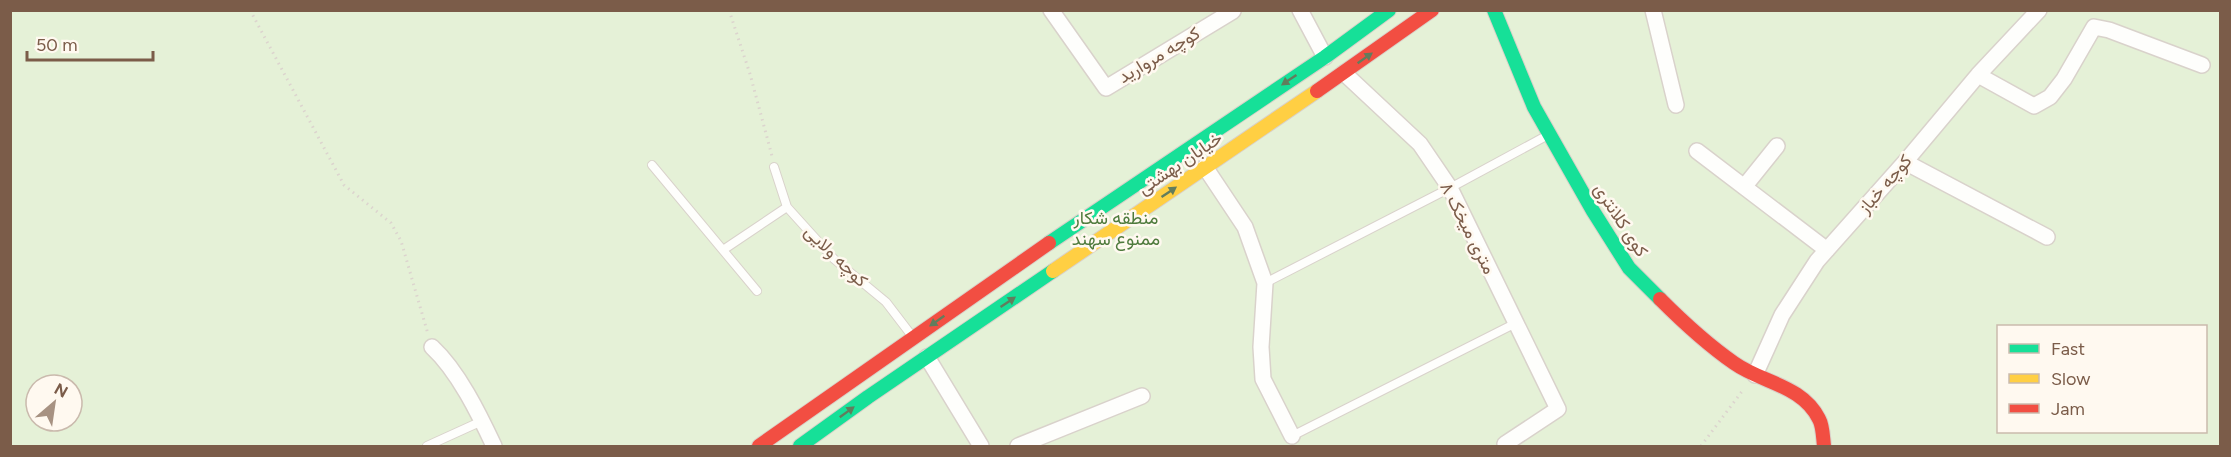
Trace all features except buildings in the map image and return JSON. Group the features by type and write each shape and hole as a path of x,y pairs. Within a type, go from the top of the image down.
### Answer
{"main road":[{"name":"خیابان بهشتی","path":"759,447 913,338 1325,57 1389,10"},
{"name":"خیابان بهشتی","path":"800,447 1432,10"},
{"name":"کوی کلانتری","path":"1494,10 1534,107 1593,211 1629,268 1664,303 1736,364 1786,388 1809,404 1820,420 1824,447"}],"street":[{"name":"کوچه مروارید","path":"1051,10 1106,88 1233,11"},
{"path":"1300,10 1325,57"},
{"path":"1653,10 1676,105"},
{"name":"کوچه خباز","path":"1755,375 1782,315 1817,261 1978,75 2039,10"},
{"path":"1978,75 2034,106 2050,97 2064,79 2094,27 2109,30 2202,65"},
{"name":"۸ متری میخک","path":"1344,73 1420,144 1450,188 1558,409 1505,444 1507,447"},
{"path":"1744,187 1777,146"},
{"path":"1697,151 1827,250"},
{"path":"1905,162 2047,237"},
{"path":"1205,167 1245,227 1265,283 1261,347 1263,379 1292,436"},
{"path":"432,347 443,357 482,421 494,447"},
{"path":"927,357 981,447"},
{"path":"1018,447 1142,396"}],"lane":[{"path":"1265,283 1450,188 1549,134"},
{"path":"652,165 758,291"},
{"name":"کوچه ولایی","path":"774,166 787,207 834,259 886,302 913,338"},
{"path":"723,250 787,207"},
{"path":"1292,436 1516,323"},
{"path":"427,447 482,421"}],"path":[{"path":"250,10 344,185 391,223 401,241 432,347"},
{"path":"729,10 750,74 774,166"},
{"path":"1701,447 1755,375"}],"green space":[{"name":"منطقه شکار ممنوع سهند","path":"10,11 2220,11 2220,446 11,446"}],"traffic: fast":[{"path":"1049,243 1325,57 1389,10"},
{"path":"1494,10 1534,107 1593,211 1629,268 1660,299"},
{"path":"800,446 1053,271"}],"traffic: slow":[{"path":"1053,271 1317,91"}],"traffic: jam":[{"path":"1317,91 1432,10"},
{"path":"759,446 1049,243"},
{"path":"1660,299 1734,363 1802,399 1812,408 1820,422 1824,446"}]}
